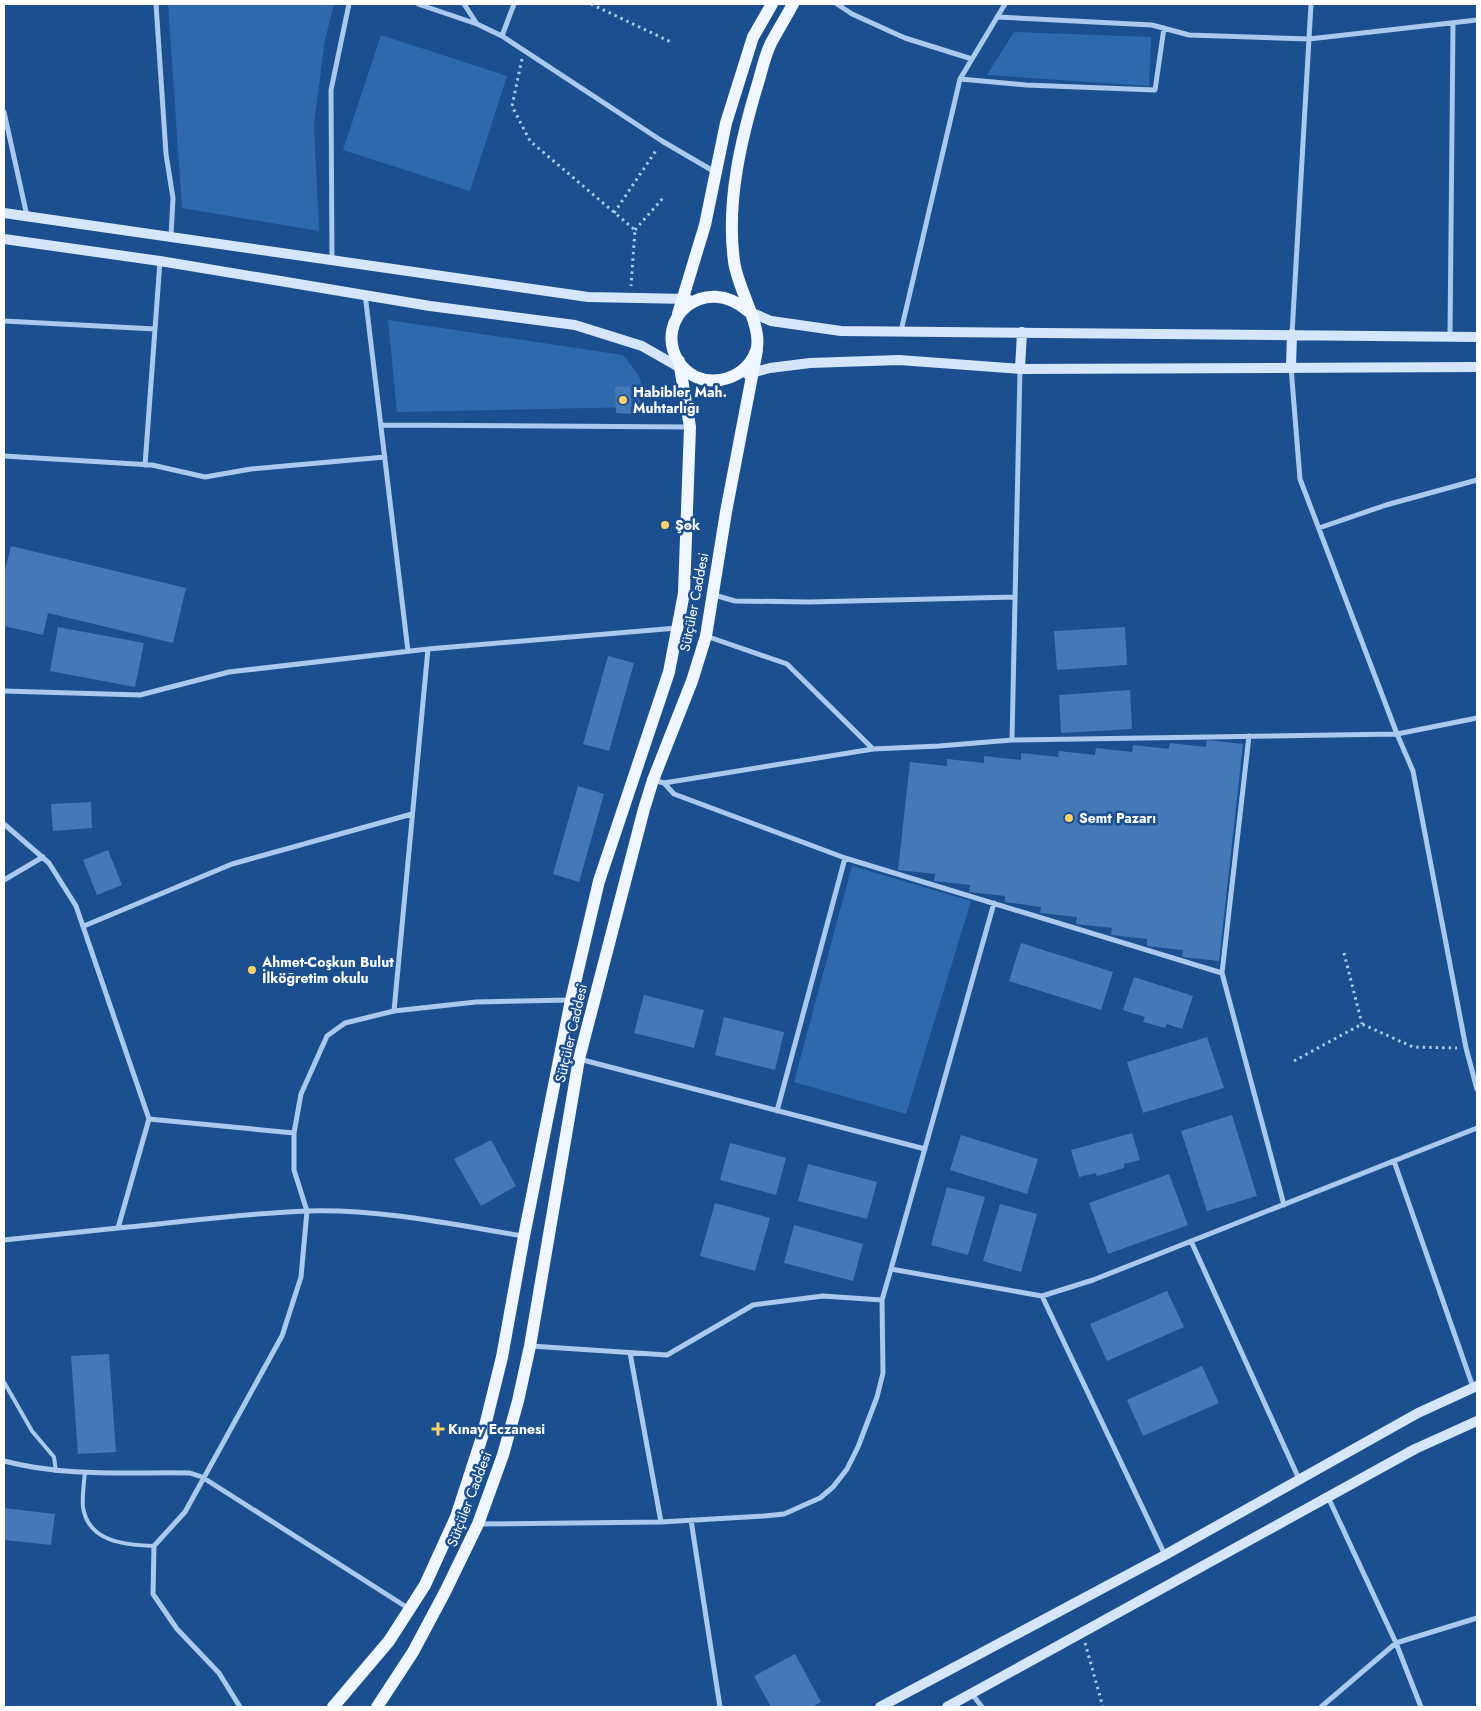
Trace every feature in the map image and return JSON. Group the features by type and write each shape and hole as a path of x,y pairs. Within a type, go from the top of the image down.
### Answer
{"main road":[{"path":"772,4 753,37 726,123 705,225 672,333 673,348 682,367 701,379 716,381 729,379 742,372 751,362 757,350 758,336 755,323 748,311 737,280 731,225 745,128 770,45 793,4"},
{"path":"676,319 685,308 697,299 711,296 725,297 738,302 748,311"},
{"name":"Sütçüler Caddesi","path":"377,1707 418,1644 478,1524 503,1455 518,1401 530,1346 579,1059 622,886 706,636 726,512 757,350"},
{"name":"Sütçüler Caddesi","path":"333,1707 389,1641 425,1585 456,1517 483,1434 502,1357 571,1000 599,881 669,672 684,593 690,427 682,367"}],"street":[{"path":"156,4 166,154 173,198 171,236"},
{"path":"332,260 331,90 349,4"},
{"path":"418,4 477,24 502,36 662,141 716,173"},
{"path":"464,4 477,24"},
{"path":"502,36 514,4"},
{"path":"836,4 852,14 905,38 972,58"},
{"path":"901,331 960,79 1005,4"},
{"path":"1311,4 1291,366 1300,480 1397,734 1413,771 1466,1048 1477,1089"},
{"path":"998,17 1152,25 1190,35 1309,39 1477,20"},
{"path":"1450,336 1453,23"},
{"path":"960,79 1026,85 1155,90 1164,28"},
{"path":"4,112 28,216"},
{"path":"4,212 588,297 697,299"},
{"path":"4,239 160,261 430,306 575,325 642,346 682,367"},
{"path":"145,465 160,261"},
{"path":"365,294 408,652"},
{"path":"748,311 770,321 842,331 1477,337"},
{"path":"4,321 155,329"},
{"path":"1012,740 1022,332"},
{"path":"729,379 752,373 810,364 900,360 1020,369 1291,366 1477,367"},
{"path":"381,425 690,427"},
{"path":"4,456 145,465 205,477 251,469 385,457"},
{"path":"1319,528 1386,505 1477,480"},
{"path":"713,595 735,601 809,602 1015,596"},
{"path":"4,691 140,695 229,672 428,649 677,628"},
{"path":"706,636 787,664 873,749"},
{"path":"394,1011 428,649"},
{"path":"658,781 873,749 1012,740 1397,734 1476,718 1477,725"},
{"path":"1249,736 1222,973 1284,1205"},
{"path":"658,781 674,794 845,858 1222,973"},
{"path":"84,926 232,864 412,814"},
{"path":"4,824 49,863 76,906 150,1119 118,1228"},
{"path":"4,880 43,858"},
{"path":"777,1110 845,858"},
{"path":"478,1524 661,1522 784,1514 820,1498 833,1487 847,1469 858,1447 883,1373 882,1300 994,904"},
{"path":"240,1707 219,1673 177,1629 153,1594 154,1546 185,1512 282,1336 301,1277 307,1211 294,1170 294,1133 301,1094 327,1036 345,1024 394,1011 476,1002 571,1000"},
{"path":"579,1059 925,1149"},
{"path":"150,1119 294,1133"},
{"path":"891,1269 1042,1296 1092,1280 1191,1242 1477,1128"},
{"path":"880,1707 1165,1555 1418,1414 1475,1387 1394,1161"},
{"path":"4,1240 307,1211 359,1212 421,1218 524,1236"},
{"path":"1191,1242 1299,1479"},
{"path":"530,1346 668,1355 753,1305 823,1296 882,1300"},
{"path":"1042,1296 1165,1555"},
{"path":"630,1353 661,1522"},
{"path":"948,1707 1328,1496 1415,1449 1477,1421"},
{"path":"4,1461 33,1469 56,1471 190,1474 204,1478 410,1609"},
{"path":"1328,1496 1396,1643 1421,1707"},
{"path":"691,1520 720,1707"},
{"path":"1321,1707 1396,1643 1477,1618"},
{"path":"972,1694 982,1707"}],"lane":[{"path":"4,1382 32,1431 54,1457 56,1471"},
{"path":"84,1472 83,1508 92,1527 105,1539 123,1544 154,1546"}],"path":[{"path":"591,4 673,43"},
{"path":"524,51 512,106 530,141 636,230"},
{"path":"614,212 662,141"},
{"path":"630,299 636,230 663,198"},
{"path":"1344,953 1362,1024"},
{"path":"1362,1024 1412,1047 1466,1048"},
{"path":"1294,1061 1362,1024"},
{"path":"1082,1634 1104,1707"}],"shaded area":[{"path":"168,4 334,4 325,40 314,124 319,231 182,208"},
{"path":"1014,32 1151,37 1149,86 987,75"},
{"path":"381,35 507,76 470,191 343,150"},
{"path":"388,320 623,355 640,379 641,398 638,407 397,412"},
{"path":"852,866 971,901 906,1114 794,1082"}],"building":[{"name":"Habibler Mah. Muhtarlığı","path":"630,386 631,414 616,413 615,387"},
{"path":"11,546 186,588 173,643 48,613 43,635 4,626 4,574"},
{"path":"58,627 144,643 135,687 50,671"},
{"path":"1125,627 1127,665 1057,670 1054,631"},
{"path":"608,656 634,663 609,751 583,744"},
{"path":"1130,690 1132,729 1061,733 1059,695"},
{"name":"Semt Pazarı","path":"1207,740 1243,744 1219,961 1182,957 1183,950 1147,946 1147,939 1111,935 1112,928 1076,924 1077,917 1040,913 1041,907 1005,902 1005,896 969,892 970,885 934,881 935,874 898,870 910,762 947,766 947,759 984,763 984,756 1021,760 1021,753 1058,757 1059,751 1095,755 1096,748 1132,752 1133,745 1169,749 1170,743 1206,747"},
{"path":"578,786 604,794 579,882 553,874"},
{"path":"91,802 92,828 53,831 51,804"},
{"path":"108,850 122,885 97,895 83,860"},
{"path":"1021,943 1113,972 1101,1010 1009,981"},
{"path":"1134,977 1193,996 1182,1029 1167,1024 1165,1028 1143,1022 1145,1017 1123,1010"},
{"path":"644,995 704,1010 694,1048 634,1033"},
{"path":"724,1017 784,1032 775,1070 715,1055"},
{"path":"1207,1037 1224,1088 1143,1113 1127,1062"},
{"path":"1232,1115 1257,1196 1207,1211 1181,1131"},
{"path":"1132,1133 1140,1160 1124,1164 1124,1168 1097,1176 1096,1173 1079,1177 1071,1150"},
{"path":"961,1135 1038,1159 1027,1194 950,1170"},
{"path":"491,1140 516,1186 481,1206 454,1159"},
{"path":"730,1143 786,1158 776,1195 720,1180"},
{"path":"808,1164 877,1182 867,1219 798,1201"},
{"path":"1169,1174 1188,1225 1108,1254 1089,1203"},
{"path":"947,1187 985,1197 968,1255 931,1245"},
{"path":"715,1203 770,1218 755,1271 700,1256"},
{"path":"1000,1204 1037,1214 1021,1272 983,1261"},
{"path":"794,1225 863,1244 853,1281 784,1263"},
{"path":"1167,1291 1184,1327 1107,1361 1090,1324"},
{"path":"109,1354 116,1452 78,1454 71,1356"},
{"path":"1202,1366 1219,1403 1143,1436 1127,1400"},
{"path":"4,1508 55,1514 51,1545 4,1540"},
{"path":"795,1654 821,1702 812,1707 771,1707 754,1676"}],"place":[{"name":"Habibler Mah. Muhtarlığı","path":"623,400"},
{"name":"Şok","path":"665,525"},
{"name":"Semt Pazarı","path":"1069,818"},
{"name":"Ahmet-Coşkun Bulut İlköğretim okulu","path":"252,970"},
{"name":"Kınay Eczanesi","path":"438,1429"}]}
